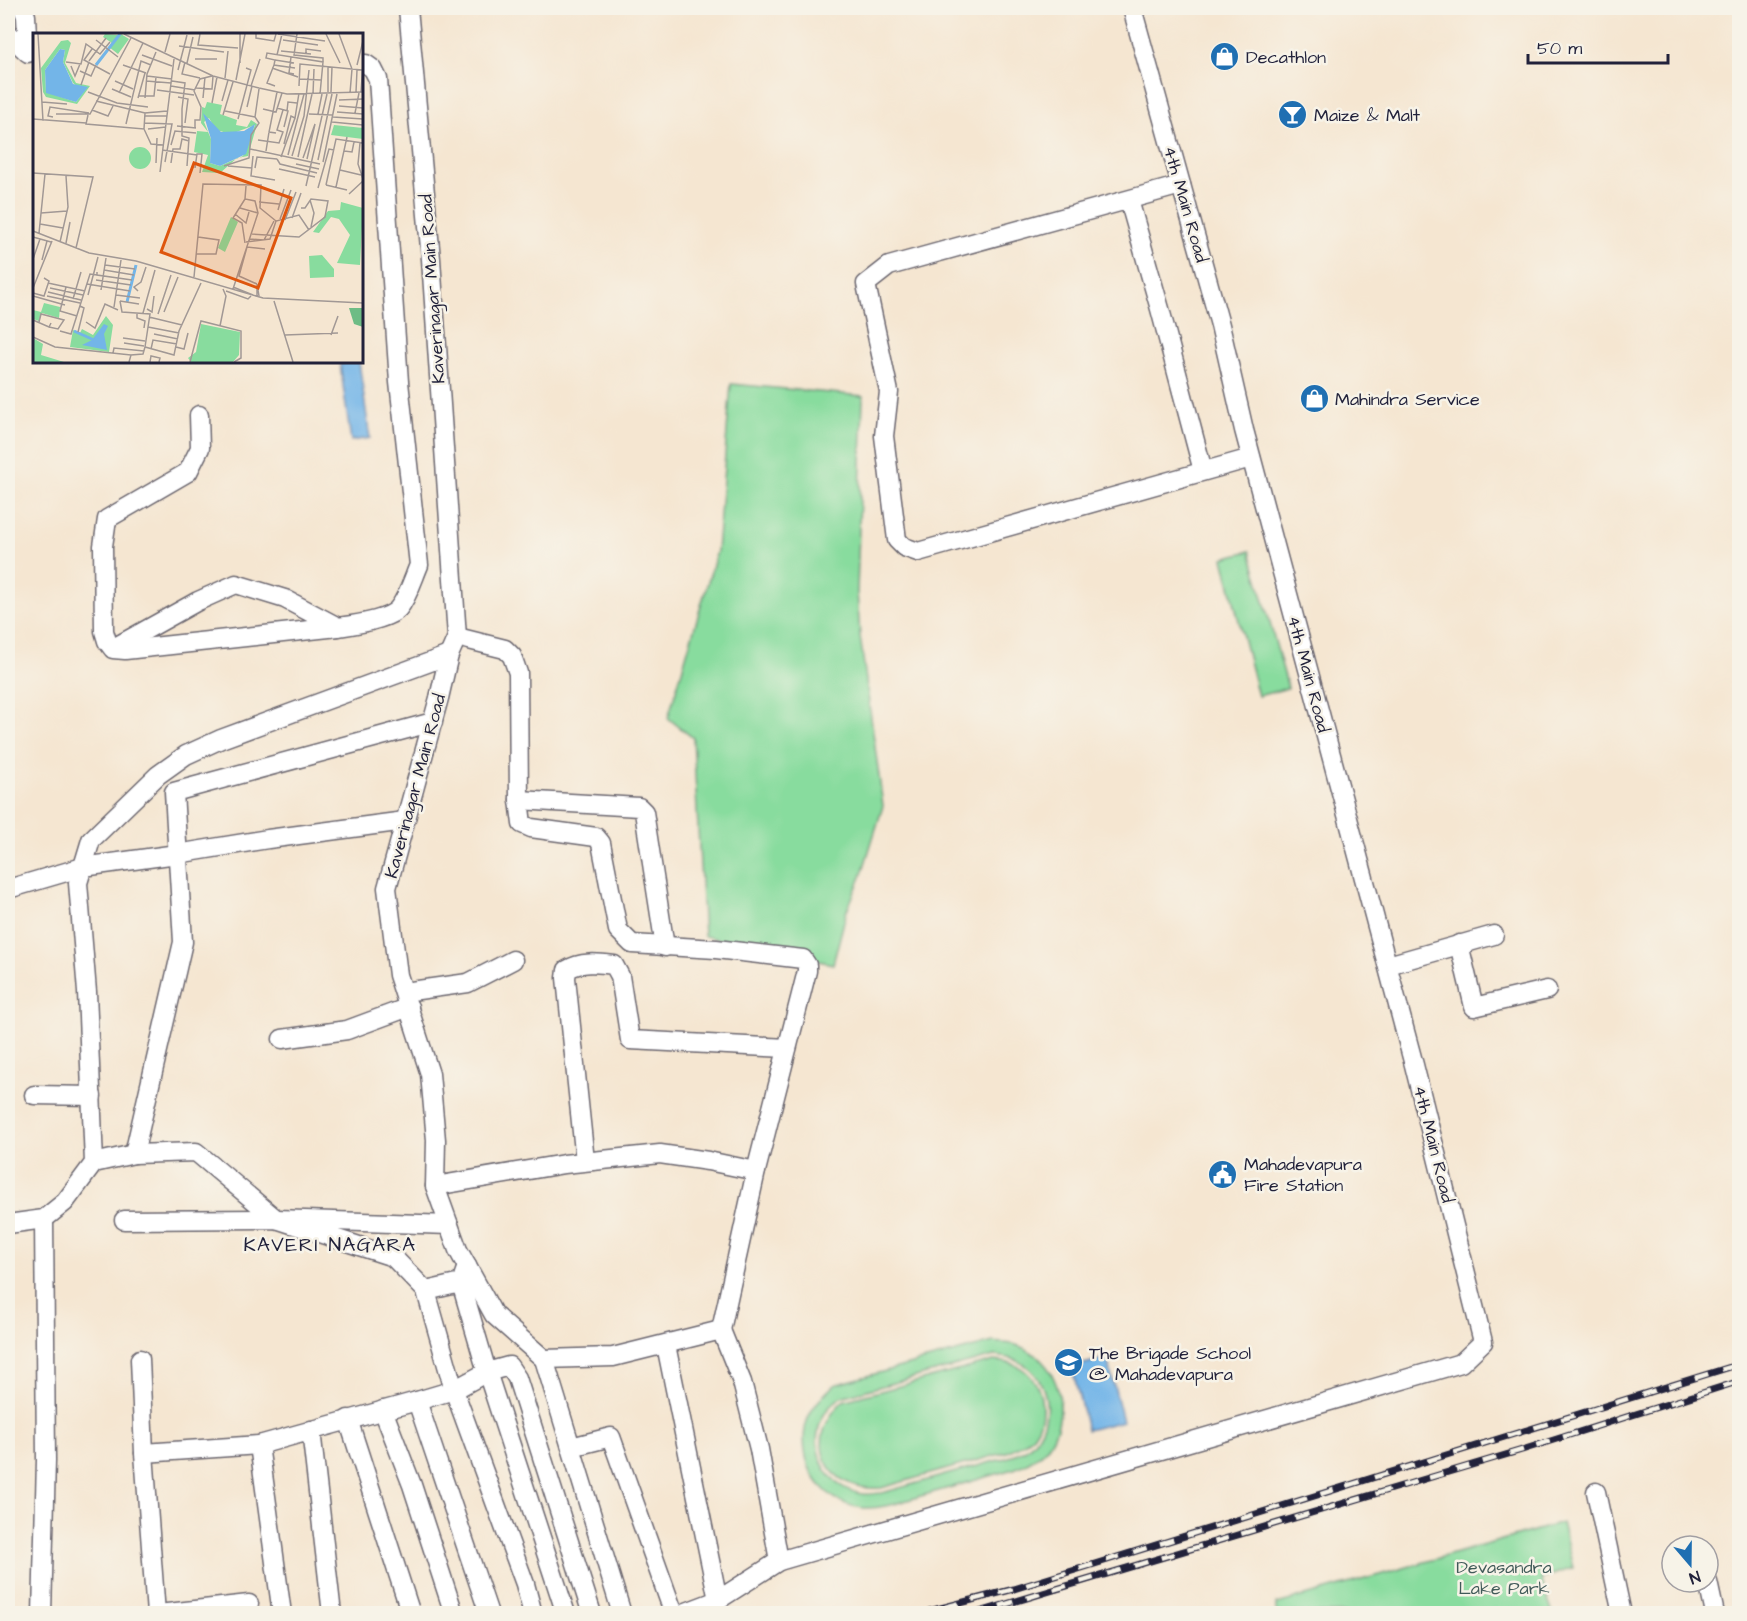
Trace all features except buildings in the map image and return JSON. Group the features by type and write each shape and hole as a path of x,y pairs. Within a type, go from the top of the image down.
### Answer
{"street":[{"path":"23,8 32,57"},
{"name":"Kaverinagar Main Road","path":"408,8 430,259 457,637 449,655 387,888 398,975 430,1074 436,1140 435,1186 458,1250 464,1274 494,1315 544,1359"},
{"name":"4th Main Road","path":"778,1561 1461,1364 1483,1342 1388,965 1251,458 1220,325 1132,8"},
{"path":"8,34 32,57"},
{"path":"199,415 200,448 188,472 107,519 103,546 104,631 113,649 125,650 338,627 366,623 397,610 409,591 419,565 399,382 378,79 373,69 363,64"},
{"path":"1181,185 889,266 866,284 889,393 884,436 897,540 904,548 918,552 1251,458"},
{"path":"1129,200 1203,471"},
{"path":"113,649 198,601 236,584 285,599 338,627"},
{"path":"457,637 506,649 512,656 518,673 519,800 522,824 531,828 596,837 601,843 618,930 632,944 716,949 803,959 807,965 756,1171 721,1330 745,1393 759,1449 778,1561 718,1600 681,1614"},
{"path":"8,1224 44,1219 65,1202 94,1163 87,992 78,883 91,840 158,775 186,755 221,739 449,655"},
{"path":"134,1154 183,942 174,792 432,722"},
{"path":"519,800 639,807 644,812 665,946"},
{"path":"8,889 83,867 405,821"},
{"path":"1388,965 1494,935"},
{"path":"1459,944 1474,1007 1547,990"},
{"path":"282,1039 347,1030 407,1000 468,983 513,960"},
{"path":"585,1161 566,978 567,970 574,965 601,963 614,965 621,975 630,1040 787,1048"},
{"path":"34,1095 92,1096"},
{"path":"94,1163 134,1154 196,1152 276,1219 393,1257 426,1290 454,1389 525,1584 533,1614"},
{"path":"435,1186 585,1161 660,1154 756,1171"},
{"path":"42,1614 46,1460 44,1219"},
{"path":"124,1220 276,1219 449,1225"},
{"path":"426,1290 464,1274 487,1372 566,1614"},
{"path":"622,1614 544,1359 613,1357 721,1330"},
{"path":"666,1345 718,1600"},
{"path":"140,1359 144,1453 157,1614 249,1604"},
{"path":"144,1453 259,1445 417,1401 454,1389 487,1372 509,1366 513,1369 592,1614"},
{"path":"417,1401 489,1614"},
{"path":"383,1410 412,1485 454,1614"},
{"path":"348,1419 411,1614"},
{"path":"311,1430 332,1614"},
{"path":"571,1447 611,1437 674,1614"},
{"path":"259,1445 282,1614"},
{"path":"1596,1492 1622,1614"},
{"path":"525,1584 579,1571"},
{"path":"1711,1594 1715,1614"}],"green space":[{"path":"731,384 863,396 857,592 860,636 883,806 861,877 847,910 833,964 704,936 693,738 668,718 717,551"},
{"path":"1250,551 1288,688 1258,696 1223,558"},
{"path":"993,1342 1007,1343 1030,1351 1051,1372 1057,1385 1060,1414 1057,1429 1047,1448 1014,1469 893,1504 863,1508 843,1503 826,1492 813,1476 806,1457 804,1435 809,1416 819,1400 834,1385","holes":["994,1356 1014,1359 1025,1365 1034,1373 1045,1395 1046,1407 1042,1430 1026,1449 1009,1457 882,1493 865,1494 849,1490 828,1474 818,1449 817,1436 820,1423 827,1410 841,1397"]},
{"path":"994,1361 1011,1363 1021,1368 1034,1381 1038,1389 1042,1408 1039,1426 1034,1434 1022,1444 1007,1452 881,1488 862,1487 846,1482 834,1473 826,1461 822,1447 824,1432 831,1416 843,1401"},
{"name":"Devasandra Lake Park","path":"1562,1523 1573,1568 1541,1579 1553,1613 1277,1613 1277,1604"}],"water":[{"path":"359,363 370,438 351,441 340,364"},
{"path":"1107,1358 1123,1421 1087,1430 1072,1367"}],"railway":[{"path":"918,1614 1014,1589 1740,1364"},
{"path":"973,1614 1522,1450 1740,1381"}],"place":[{"name":"Decathlon","path":"1225,57"},
{"name":"Maize & Malt","path":"1293,115"},
{"name":"Mahindra Service","path":"1314,399"},
{"name":"Mahadevapura Fire Station","path":"1223,1174"},
{"name":"The Brigade School @ Mahadevapura","path":"1068,1363"}],"district":[{"name":"KAVERI NAGARA","path":"330,1244"}]}
